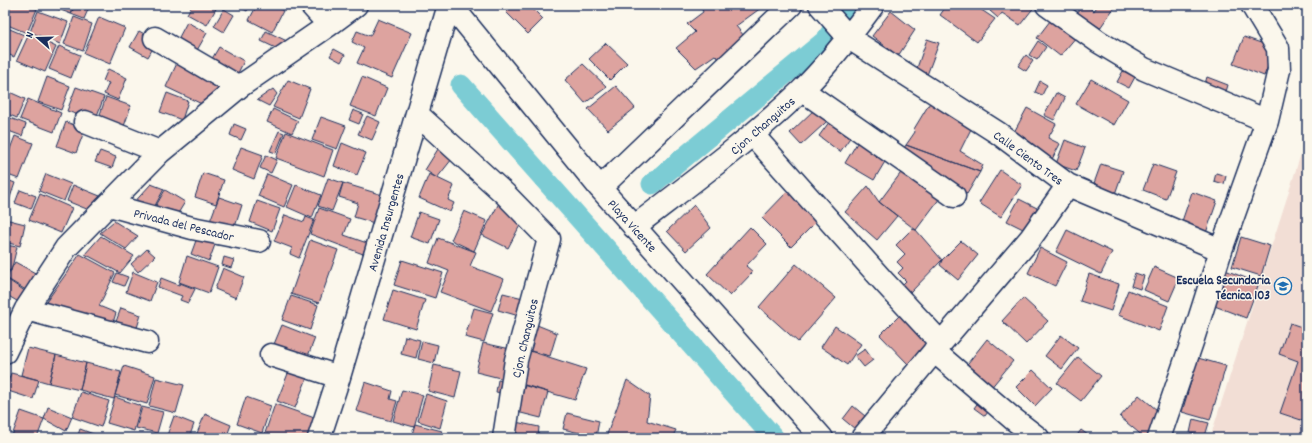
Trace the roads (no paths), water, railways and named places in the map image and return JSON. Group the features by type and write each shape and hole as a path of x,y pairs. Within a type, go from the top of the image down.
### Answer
{"street":[{"path":"311,5 329,25"},
{"path":"5,352 26,309 66,248 160,152 240,87 356,5"},
{"name":"Avenida Insurgentes","path":"319,438 339,377 450,5"},
{"name":"Playa Vicente","path":"450,5 600,188 822,438"},
{"path":"600,188 791,5"},
{"name":"Calle Ciento Tres","path":"820,5 846,34 998,133 1068,185 1221,250"},
{"name":"Cjon. Changuitos","path":"634,227 753,135 802,90 846,34 873,5"},
{"path":"1047,5 1099,42 1144,69 1267,122"},
{"path":"1159,438 1192,342 1221,250 1267,122 1279,70 1278,48 1252,5"},
{"path":"155,38 240,87"},
{"path":"802,90 954,196"},
{"name":"Cjon. Changuitos","path":"417,114 505,194 549,239 516,360 504,438"},
{"path":"85,122 160,152"},
{"path":"753,135 885,283 937,347 1012,418 1038,438"},
{"path":"862,438 937,347 1030,239 1068,185"},
{"name":"Privada del Pescador","path":"109,205 192,228 259,241"},
{"path":"26,309 147,342"},
{"path":"271,355 339,377"}],"waterway":[{"path":"652,184 826,40 850,5"},
{"path":"461,85 774,438"}],"place":[{"name":"Escuela Secundaria Técnica 103","path":"1283,286"}]}
